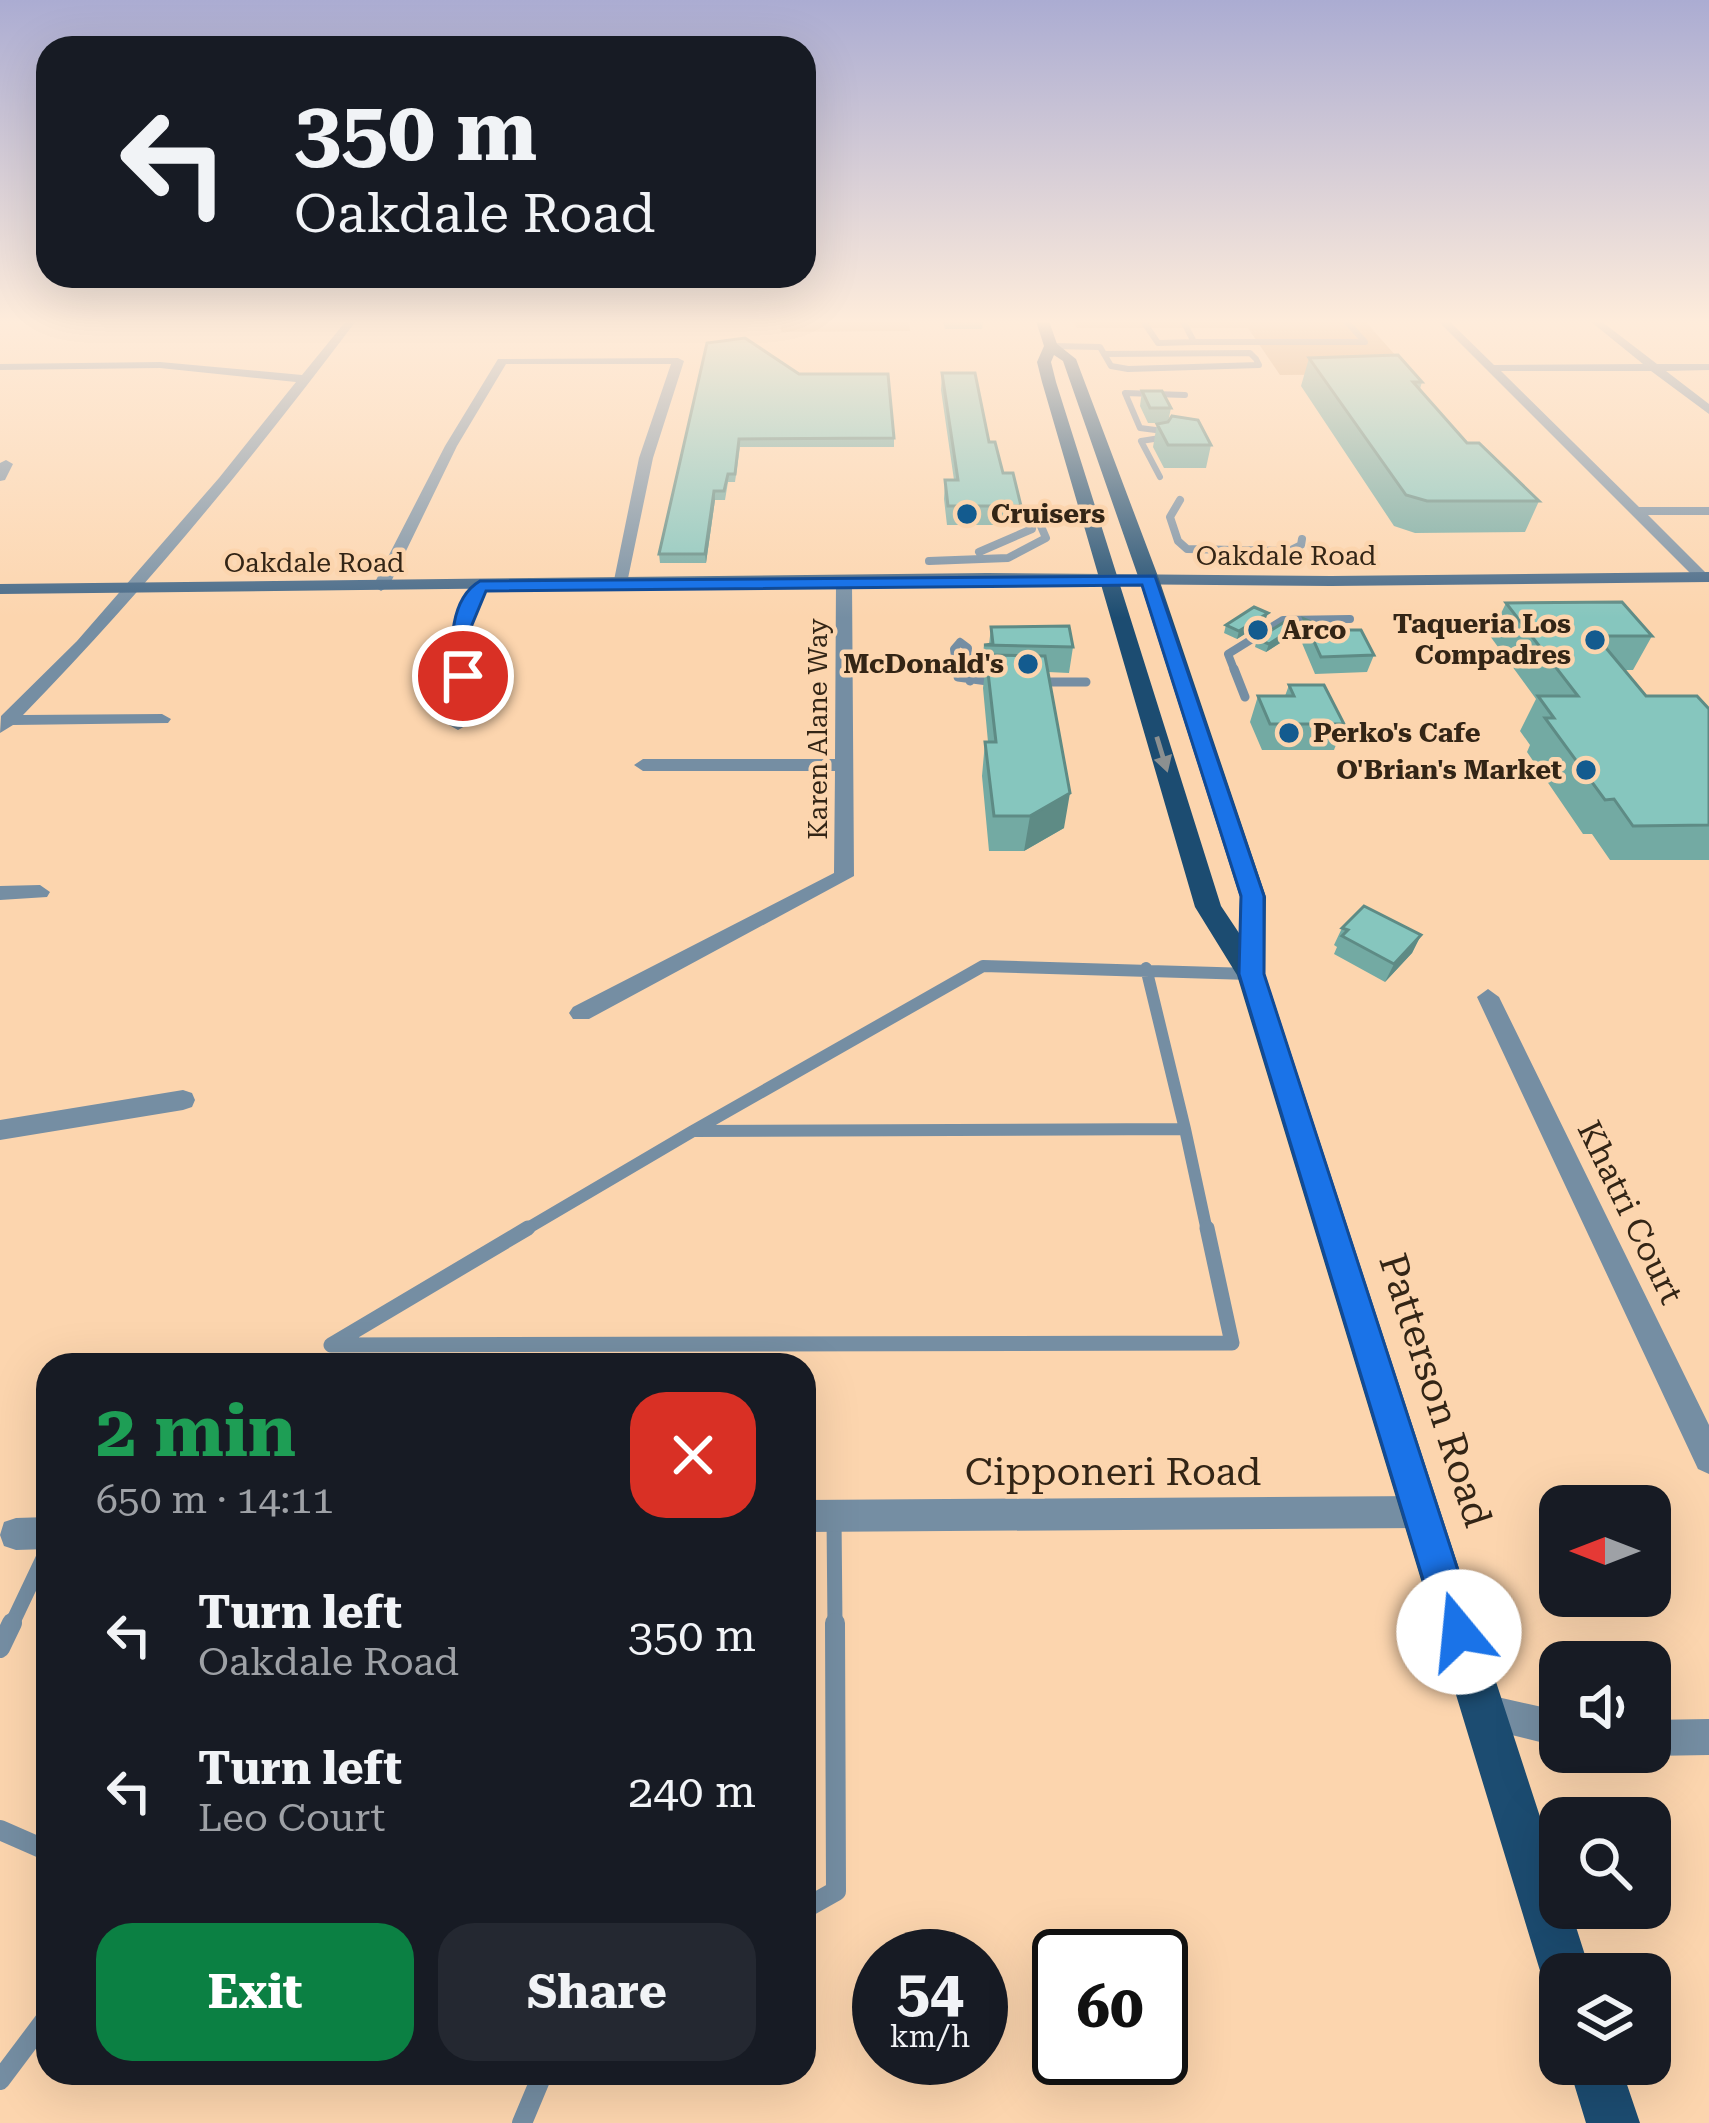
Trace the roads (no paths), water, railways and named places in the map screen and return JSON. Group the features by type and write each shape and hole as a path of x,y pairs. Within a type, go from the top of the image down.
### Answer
{"main road":[{"name":"Patterson Road","path":"1061,420 1208,907 1251,974 1559,1953"},
{"name":"Patterson Road","path":"1091,420 1149,580 1252,896 1251,974"},
{"path":"1601,2085 1613,2123"}],"street":[{"path":"4,724 83,644 273,420"},
{"path":"381,586 467,420"},
{"path":"621,585 646,458 659,420"},
{"path":"1544,420 1705,577"},
{"path":"1636,511 1709,511"},
{"name":"Oakdale Road","path":"0,589 1705,577"},
{"name":"Karen Alane Way","path":"581,1013 844,876 844,582"},
{"path":"458,725 464,699 459,632 480,586"},
{"path":"4,724 162,719"},
{"path":"643,765 844,765"},
{"path":"0,892 40,892"},
{"name":"Khatri Court","path":"1488,998 1709,1458"},
{"path":"0,1130 183,1100"},
{"name":"Cipponeri Road","path":"819,1515 1421,1512"},
{"path":"1484,1712 1539,1725"},
{"path":"1671,1738 1709,1737"}],"lane":[{"path":"1137,420 1140,428 1186,435 1141,441 1160,477"},
{"path":"1180,500 1170,517 1178,541 1187,549 1289,550 1301,545 1302,539"},
{"path":"1034,510 1044,530 1002,555 928,561 991,550 1032,529 1034,510"},
{"path":"1245,697 1228,654 1283,620 1351,619"},
{"path":"960,642 954,649 955,671 971,681 1005,682"},
{"path":"1025,682 1085,682"},
{"path":"1146,968 1232,1343 331,1346 983,966 1146,968 1251,974"},
{"path":"693,1131 1185,1129"},
{"path":"816,1902 836,1891 819,1515"},
{"path":"0,1648 36,1573"},
{"path":"0,1830 36,1845"},
{"path":"0,2080 36,2032"},
{"path":"522,2123 538,2085"}],"place":[{"name":"Cruisers","path":"967,514"},
{"name":"Arco","path":"1258,630"},
{"name":"Taqueria Los Compadres","path":"1595,640"},
{"name":"McDonald's","path":"1028,664"},
{"name":"Perko's Cafe","path":"1289,733"},
{"name":"O'Brian's Market","path":"1586,770"}]}
